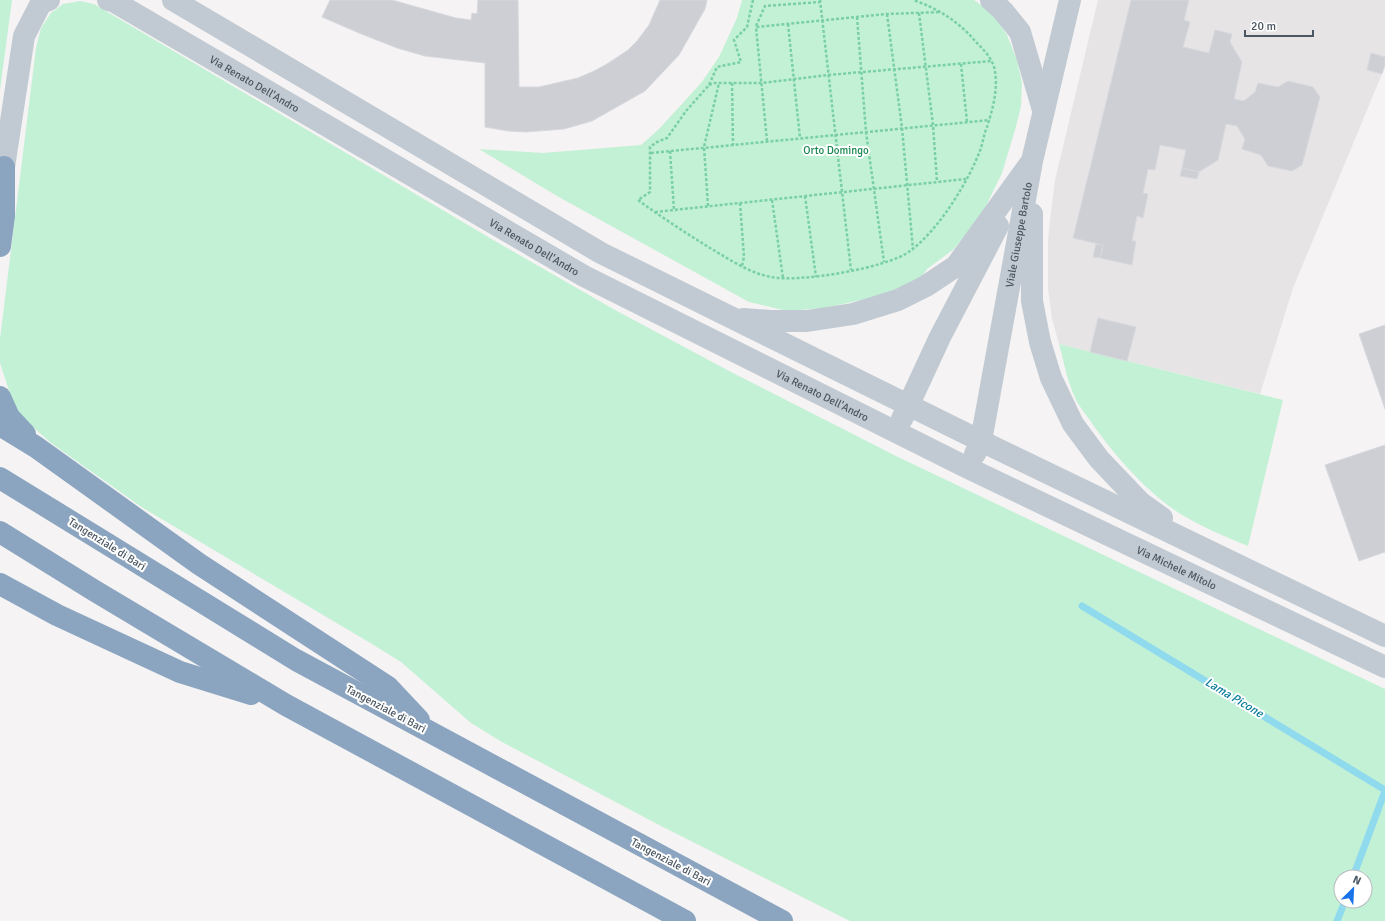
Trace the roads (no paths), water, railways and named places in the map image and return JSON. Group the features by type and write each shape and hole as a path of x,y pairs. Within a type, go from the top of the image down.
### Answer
{"highway":[{"path":"0,246 4,216 2,168"},
{"path":"0,397 9,417 36,447"},
{"path":"0,425 36,447 199,564 388,687 431,733"},
{"name":"Tangenziale di Bari","path":"0,478 296,660 782,921"},
{"path":"0,532 95,592 286,705 686,921"},
{"path":"0,584 57,615 180,672 286,705"}],"street":[{"path":"2,168 24,36 41,3 49,0"},
{"path":"173,0 601,253 981,441 1385,636"},
{"path":"991,0 1003,10 1020,32 1044,113"},
{"name":"Viale Giuseppe Bartolo","path":"968,468 981,441 1032,161 1070,0"},
{"name":"Via Renato Dell'Andro","path":"110,1 584,276 968,468"},
{"path":"731,318 771,322 807,322 853,314 898,300 926,286 956,266 1032,161"},
{"path":"896,432 940,337 1032,161"},
{"path":"1032,161 1032,300 1040,342 1051,378 1073,424 1099,459 1141,503 1203,549"},
{"name":"Via Michele Mitolo","path":"968,468 1385,667"}],"waterway":[{"name":"Lama Picone","path":"1082,606 1385,790"},
{"name":"Lama Picone","path":"1356,869 1385,791"},
{"name":"Lama Picone","path":"1337,921 1342,909"}],"park label":[{"name":"Orto Domingo","path":"836,150"}]}
